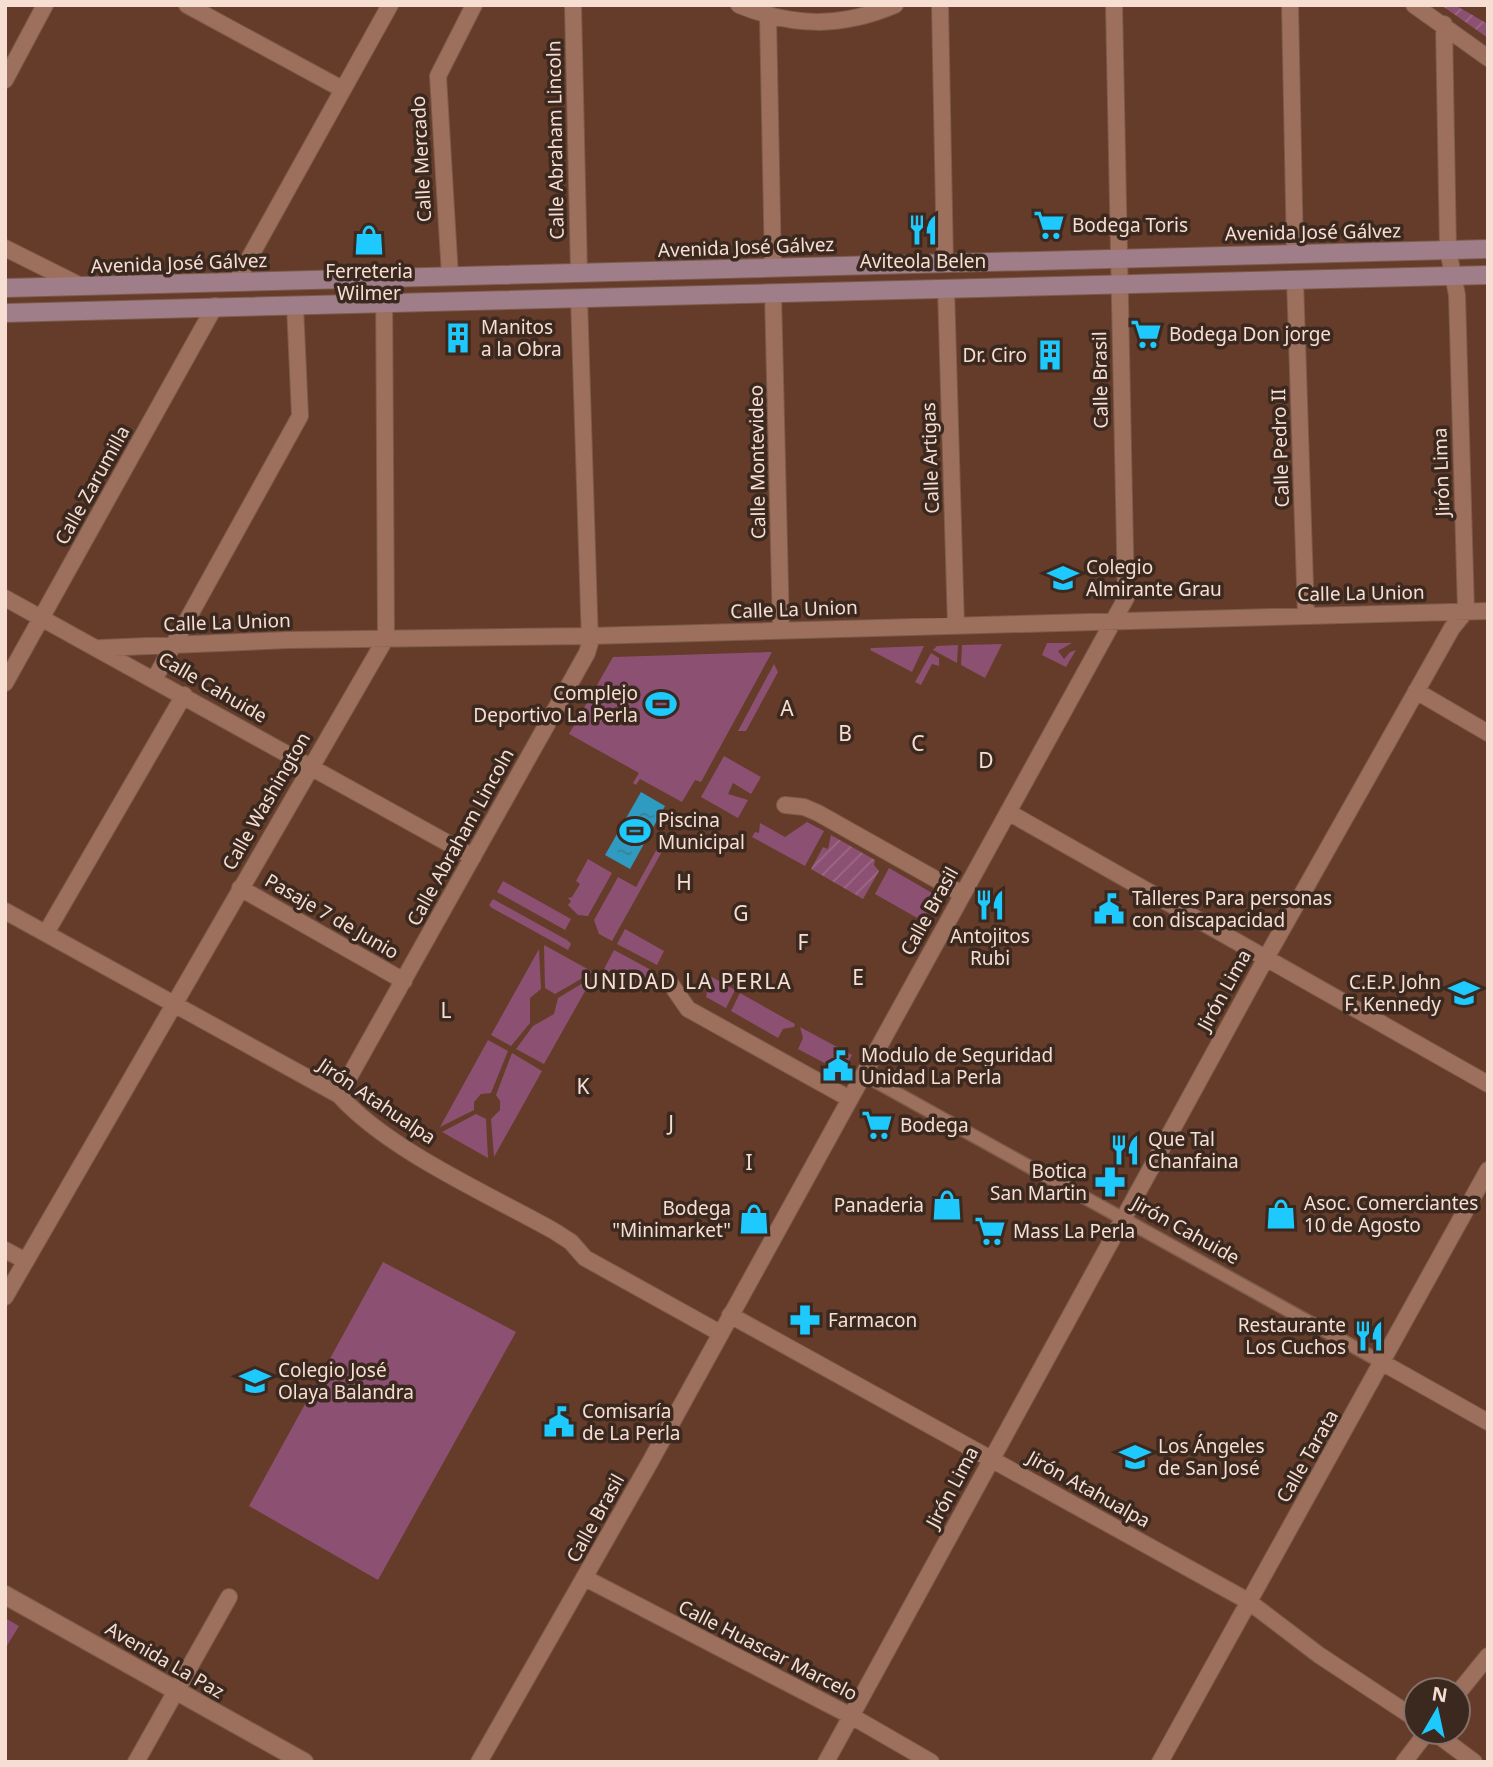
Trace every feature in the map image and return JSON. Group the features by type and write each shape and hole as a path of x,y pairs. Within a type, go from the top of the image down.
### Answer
{"main road":[{"name":"Avenida José Gálvez","path":"5,288 1488,249"},
{"path":"5,313 1488,275"}],"street":[{"path":"5,80 45,5"},
{"path":"187,5 342,89"},
{"path":"236,282 390,5"},
{"name":"Calle Mercado","path":"450,276 438,76 474,5"},
{"name":"Calle Abraham Lincoln","path":"573,5 579,273"},
{"path":"739,5 768,17 804,22 863,19 895,5"},
{"path":"940,5 945,262"},
{"name":"Calle Brasil","path":"479,1762 585,1578 1126,598 1114,5"},
{"path":"1290,5 1296,253"},
{"path":"1414,5 1488,58"},
{"path":"768,17 773,268"},
{"name":"Jirón Lima","path":"827,1762 1266,958 1452,628 1466,611 1456,276 1448,250 1444,24"},
{"path":"5,248 81,286"},
{"path":"384,278 386,638"},
{"name":"Calle Pedro II","path":"1295,280 1306,615"},
{"name":"Calle Artigas","path":"946,289 956,626"},
{"name":"Calle Montevideo","path":"773,293 781,630"},
{"name":"Calle Abraham Lincoln","path":"339,1095 586,654 589,636 579,298"},
{"name":"Calle Zarumilla","path":"5,683 215,306"},
{"path":"155,678 300,416 295,306"},
{"name":"Calle Cahuide","path":"5,598 101,648 473,857"},
{"name":"Calle La Union","path":"101,648 386,638 589,636 1488,611"},
{"name":"Calle Washington","path":"5,1297 386,638"},
{"path":"1416,691 1488,733"},
{"path":"46,933 184,695"},
{"path":"785,805 804,807 818,813 962,894"},
{"path":"1008,812 1488,1084"},
{"name":"Pasaje 7 de Junio","path":"240,888 404,981"},
{"name":"Jirón Atahualpa","path":"5,911 339,1095 363,1121 393,1141 572,1242 584,1258 720,1333"},
{"path":"668,980 688,1009 850,1099"},
{"name":"Jirón Cahuide","path":"864,1075 1488,1422"},
{"name":"Calle Tarata","path":"1160,1762 1488,1170"},
{"path":"5,1250 26,1261"},
{"name":"Jirón Atahualpa","path":"730,1315 1248,1601 1319,1655 1402,1710"},
{"name":"Calle Huascar Marcelo","path":"585,1578 853,1717 931,1762"},
{"name":"Avenida La Paz","path":"5,1595 304,1762"},
{"path":"136,1762 229,1597"},
{"path":"1472,1676 1488,1656"},
{"path":"1404,1762 1416,1746"},
{"path":"1453,1746 1474,1762"}],"shaded area":[{"path":"1441,5 1455,5 1488,24 1488,38"},
{"path":"1047,643 1072,643 1058,651 1064,659 1076,650 1066,667 1042,655"},
{"path":"1002,644 985,678 961,665 962,645"},
{"path":"958,645 957,663 933,650 937,646"},
{"path":"924,646 912,672 870,650 871,648"},
{"name":"Complejo Deportivo La Perla","path":"772,652 701,782 695,780 682,802 640,779 636,785 633,783 639,773 569,734 613,657"},
{"path":"931,653 939,658 939,666 932,664 921,685 915,682"},
{"path":"774,664 778,672 746,731 738,731"},
{"path":"724,756 761,777 751,794 733,783 728,794 748,800 738,818 701,797"},
{"path":"807,822 824,831 805,866 752,837 755,832 759,833 760,823 785,837"},
{"path":"831,835 875,860 874,865 879,871 863,899 811,869 823,847 828,849"},
{"path":"664,836 669,839 612,941 599,934 594,920 618,877 636,887"},
{"path":"588,859 612,873 588,916 578,915 568,905 571,901 568,898 572,897 580,884 576,881"},
{"path":"889,868 939,897 926,923 875,894"},
{"path":"503,881 571,919 565,930 497,892"},
{"path":"493,899 567,940 571,944 568,950 492,908 489,905"},
{"path":"625,929 664,951 657,965 617,944"},
{"path":"544,945 593,972 555,994 545,988"},
{"path":"539,949 541,989 530,998 530,1023 511,1046 491,1035"},
{"path":"614,950 653,971 643,991 604,969"},
{"path":"710,976 735,990 726,1008 706,997"},
{"path":"593,977 544,1064 516,1049 533,1026 554,1014 558,998"},
{"path":"740,993 795,1024 794,1027 783,1029 778,1038 731,1011"},
{"path":"800,1027 852,1055 842,1073 840,1072 844,1064 836,1060 832,1067 798,1049 803,1038"},
{"path":"488,1040 508,1051 491,1093 481,1094 474,1102 474,1110 440,1127"},
{"path":"512,1053 542,1071 494,1157 491,1119 500,1110 500,1101 496,1095"},
{"path":"476,1114 486,1119 488,1158 442,1132"},
{"path":"383,1262 516,1332 378,1580 249,1506"},
{"path":"5,1618 19,1626 5,1649"}],"water":[{"name":"Piscina Municipal","path":"641,792 665,806 630,869 605,855"}],"place":[{"name":"Bodega Toris","path":"1049,225"},
{"name":"Aviteola Belen","path":"923,230"},
{"name":"Ferreteria Wilmer","path":"369,240"},
{"name":"Bodega Don jorge","path":"1146,334"},
{"name":"Manitos a la Obra","path":"458,338"},
{"name":"Dr. Ciro","path":"1050,355"},
{"name":"Colegio Almirante Grau","path":"1063,578"},
{"name":"Complejo Deportivo La Perla","path":"661,704"},
{"name":"Piscina Municipal","path":"635,831"},
{"name":"Antojitos Rubi","path":"990,905"},
{"name":"Talleres Para personas con discapacidad","path":"1109,909"},
{"name":"C.E.P. John F. Kennedy","path":"1464,993"},
{"name":"Modulo de Seguridad Unidad La Perla","path":"838,1066"},
{"name":"Bodega","path":"877,1125"},
{"name":"Que Tal Chanfaina","path":"1125,1150"},
{"name":"Botica San Martin","path":"1110,1182"},
{"name":"Panaderia","path":"947,1205"},
{"name":"Asoc. Comerciantes 10 de Agosto","path":"1281,1214"},
{"name":"Bodega \"Minimarket\"","path":"754,1219"},
{"name":"Mass La Perla","path":"990,1231"},
{"name":"Farmacon","path":"805,1320"},
{"name":"Restaurante Los Cuchos","path":"1369,1336"},
{"name":"Colegio José Olaya Balandra","path":"255,1381"},
{"name":"Comisaría de La Perla","path":"559,1422"},
{"name":"Los Ángeles de San José","path":"1135,1457"}],"district":[{"name":"A","path":"788,708"},
{"name":"B","path":"846,733"},
{"name":"C","path":"919,743"},
{"name":"D","path":"987,760"},
{"name":"H","path":"685,882"},
{"name":"G","path":"742,913"},
{"name":"F","path":"804,942"},
{"name":"E","path":"859,977"},
{"name":"UNIDAD LA PERLA","path":"688,981"},
{"name":"L","path":"447,1010"},
{"name":"K","path":"584,1086"},
{"name":"J","path":"672,1123"},
{"name":"I","path":"750,1162"}]}
